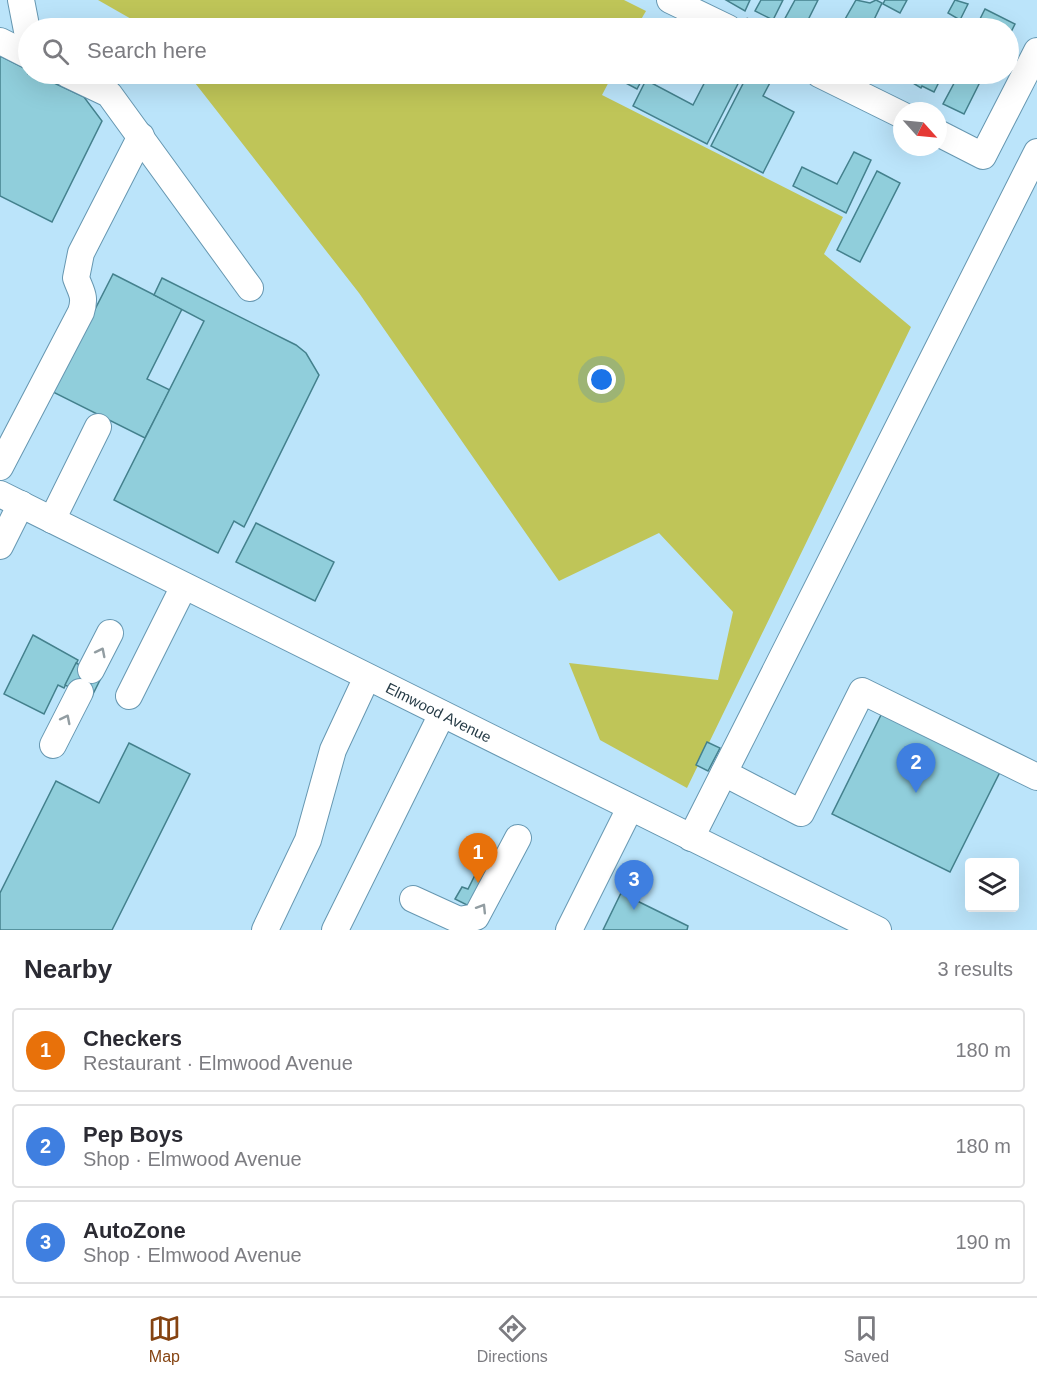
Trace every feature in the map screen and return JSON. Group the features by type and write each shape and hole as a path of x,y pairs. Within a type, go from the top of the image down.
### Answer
{"street":[{"path":"21,0 24,18"},
{"path":"670,0 707,18"},
{"path":"0,41 18,50"},
{"path":"947,138 983,156 1037,51"},
{"path":"88,84 109,94 250,288"},
{"path":"839,84 893,111"},
{"path":"0,468 81,312 85,301 84,291 76,278 81,253 141,136"},
{"path":"691,838 1037,152"},
{"path":"52,520 98,427"},
{"path":"0,546 10,499"},
{"name":"Elmwood Avenue","path":"10,499 878,930"},
{"path":"129,696 184,586"},
{"path":"52,745 110,633"},
{"path":"265,930 308,840 333,750 367,677"},
{"path":"724,773 801,813 862,691 1037,777"},
{"path":"335,930 442,714"},
{"path":"569,930 630,808"},
{"path":"439,930 409,906 459,920 468,921 476,917 518,838"}],"green space":[{"path":"98,0 624,0 646,11 642,18 130,18"},
{"path":"196,84 608,84 602,95 843,217 824,254 911,327 687,788 600,740 569,663 718,680 733,612 659,533 559,581 359,293"}],"building":[{"path":"726,0 750,0 745,11"},
{"path":"761,0 783,0 774,18 755,11"},
{"path":"795,0 818,0 809,18 785,18"},
{"path":"856,0 870,3 876,0 882,3 875,18 846,18"},
{"path":"885,0 907,0 900,13 883,4"},
{"path":"955,0 968,4 961,18 948,13"},
{"path":"985,9 1003,18 980,18"},
{"path":"0,56 18,65 18,84 56,84 84,97 102,121 52,222 0,196"},
{"path":"628,84 640,84 637,89"},
{"path":"644,84 654,84 693,105 704,84 738,84 707,144 633,106"},
{"path":"743,84 769,84 763,96 794,112 763,173 711,146"},
{"path":"914,84 938,84 934,92 922,86 921,88"},
{"path":"954,84 979,84 964,114 947,106 947,102 944,102"},
{"path":"854,152 871,160 846,213 793,186 802,167 837,184"},
{"path":"877,171 900,183 860,262 837,250"},
{"path":"113,274 182,309 147,379 170,390 145,438 53,392"},
{"path":"162,278 296,345 306,353 319,375 244,527 234,521 218,553 114,500 204,321 154,295"},
{"path":"256,523 334,562 315,601 236,562"},
{"path":"33,635 78,660 64,688 58,685 44,714 4,694"},
{"path":"76,663 102,676 91,698 65,685"},
{"path":"882,713 1000,772 950,872 832,814"},
{"path":"707,742 720,748 708,771 696,765"},
{"path":"129,743 190,774 112,930 0,930 0,893 56,781 99,803"},
{"path":"481,863 496,870 473,908 455,899 462,887 468,889"},
{"path":"621,893 688,926 687,930 603,930"}],"place":[{"name":"Pep Boys","path":"916,793"},
{"name":"Checkers","path":"478,883"},
{"name":"AutoZone","path":"634,910"}]}
